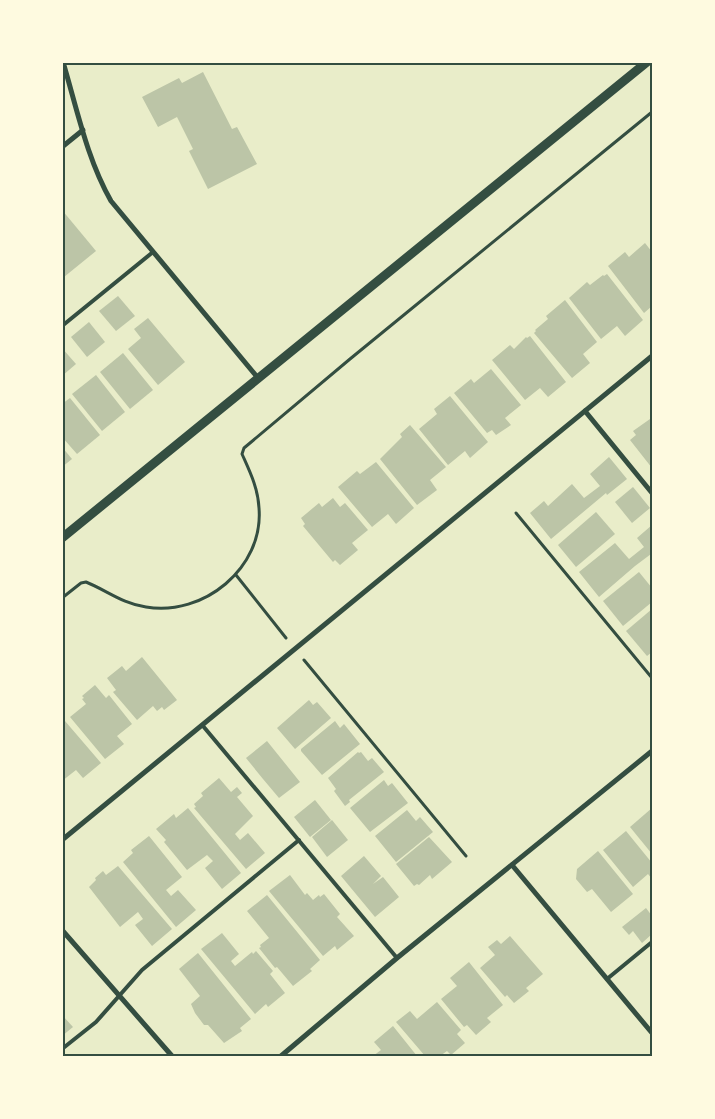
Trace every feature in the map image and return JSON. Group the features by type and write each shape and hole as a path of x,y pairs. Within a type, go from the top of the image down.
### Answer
{"street":[{"path":"63,62 101,184 111,201 258,378"},
{"path":"62,538 647,62"},
{"path":"62,147 83,130"},
{"path":"62,840 296,650 652,356"},
{"path":"585,411 652,493"},
{"path":"280,1056 652,750"},
{"path":"512,865 652,1034"},
{"path":"62,930 172,1056"}],"lane":[{"path":"62,326 153,252"},
{"path":"202,726 397,958"},
{"path":"62,1049 96,1022 142,970 299,840"},
{"path":"607,979 652,942"}],"path":[{"path":"62,598 81,583 86,582 126,602 146,608 166,609 199,600 217,591 236,575 251,553 258,532 260,510 256,487 242,454 244,448 652,112"},
{"path":"516,513 652,678"},
{"path":"236,575 466,856"}],"building":[{"path":"203,72 232,129 237,127 257,164 208,189 189,151 193,149 177,117 158,127 142,97 179,78 182,83"},
{"path":"62,210 96,251 64,277 62,275"},
{"path":"645,243 652,252 652,306 644,313 608,266 625,252 629,257"},
{"path":"607,274 643,320 625,336 617,326 601,339 569,298 587,282 590,285"},
{"path":"118,296 135,316 116,331 99,311"},
{"path":"565,300 597,342 583,354 590,363 572,378 534,333 548,319 546,316"},
{"path":"148,318 185,362 158,385 128,349 141,338 134,329"},
{"path":"89,322 105,342 87,357 71,337"},
{"path":"530,336 566,382 548,397 540,388 525,400 492,360 510,345 514,349 526,337"},
{"path":"62,348 76,364 62,376"},
{"path":"123,353 153,390 130,409 100,372"},
{"path":"491,369 521,405 505,418 511,425 496,435 492,430 487,433 454,393 471,379 474,383"},
{"path":"96,375 125,412 102,431 72,394"},
{"path":"450,396 488,442 470,458 465,451 448,465 419,429 437,414 434,409"},
{"path":"70,398 100,435 77,454 62,437 62,404"},
{"path":"650,419 652,422 652,468 630,440 636,435 633,431"},
{"path":"410,425 446,467 430,480 437,490 417,505 380,459 402,437 400,434"},
{"path":"62,447 72,459 62,467"},
{"path":"609,457 627,479 607,495 606,493 551,539 530,513 544,501 548,506 572,484 584,498 600,486 590,474"},
{"path":"376,462 414,508 396,524 388,514 372,527 338,487 357,471 360,474"},
{"path":"633,487 650,508 632,523 615,502"},
{"path":"333,498 340,507 345,503 368,530 352,543 358,550 340,565 335,560 333,562 303,526 305,524 301,518 319,503 322,507"},
{"path":"596,512 615,534 576,567 558,545"},
{"path":"652,525 652,556 651,554 635,566 599,597 579,572 615,543 629,559 644,547 637,538"},
{"path":"639,572 652,588 652,602 623,626 603,601"},
{"path":"652,609 652,652 647,656 626,631"},
{"path":"142,657 177,700 164,710 162,707 157,711 153,706 137,720 113,692 116,690 107,678 122,666 126,671"},
{"path":"95,685 106,698 109,695 132,724 117,736 124,744 105,759 70,717 86,704 82,696"},
{"path":"309,700 313,705 317,702 331,718 295,749 277,728"},
{"path":"65,721 101,763 83,778 76,770 62,781 62,722"},
{"path":"335,721 340,728 344,724 360,744 322,775 301,749"},
{"path":"267,741 300,782 279,798 246,758"},
{"path":"358,752 361,752 368,761 372,758 384,772 349,800 350,802 345,806 334,791 336,789 328,778"},
{"path":"219,778 231,792 237,787 242,793 237,797 253,816 235,834 240,840 248,833 265,853 246,869 194,808 196,807 194,804 203,796 201,793"},
{"path":"384,780 388,786 392,783 408,803 370,832 350,808"},
{"path":"315,800 331,820 310,837 294,817"},
{"path":"188,808 241,873 222,889 205,868 213,861 207,855 187,870 156,829 174,814 176,818"},
{"path":"652,808 652,854 630,827"},
{"path":"407,810 416,821 420,817 433,832 396,862 375,836"},
{"path":"332,820 348,840 327,857 312,837"},
{"path":"626,831 652,863 652,879 648,874 633,887 603,850"},
{"path":"149,836 182,877 166,890 171,896 178,890 196,910 176,927 123,862 133,853 131,850"},
{"path":"429,837 452,862 432,879 430,875 419,885 414,886 396,864"},
{"path":"598,851 633,894 611,912 592,889 587,892 576,879 577,869"},
{"path":"364,856 381,876 373,884 383,877 399,897 375,917 341,876"},
{"path":"118,866 172,929 152,946 135,925 143,919 138,912 120,927 89,887 103,871 106,875"},
{"path":"290,875 305,895 307,893 313,900 319,895 320,897 324,894 340,914 337,917 354,936 337,950 335,946 323,956 269,891"},
{"path":"267,895 320,960 310,969 312,971 293,986 259,948 269,938 247,911"},
{"path":"646,908 652,916 652,934 642,943 633,931 629,935 622,927"},
{"path":"222,933 239,954 231,961 235,966 252,952 253,954 256,951 273,971 270,974 285,993 268,1007 266,1004 255,1014 201,949"},
{"path":"510,936 543,974 526,988 529,991 514,1003 507,995 505,997 480,968 495,955 488,947 497,940 501,944"},
{"path":"198,953 251,1019 240,1028 242,1031 224,1043 208,1025 204,1025 195,1013 191,1004 200,996 179,969"},
{"path":"469,962 503,1005 487,1018 491,1022 476,1035 467,1025 464,1027 441,999 457,986 450,978"},
{"path":"437,1002 461,1030 457,1034 465,1043 451,1055 447,1051 440,1056 425,1056 396,1022 410,1011 417,1019"},
{"path":"62,1015 73,1027 62,1036"},
{"path":"393,1026 417,1056 373,1056 381,1050 374,1042"}]}
